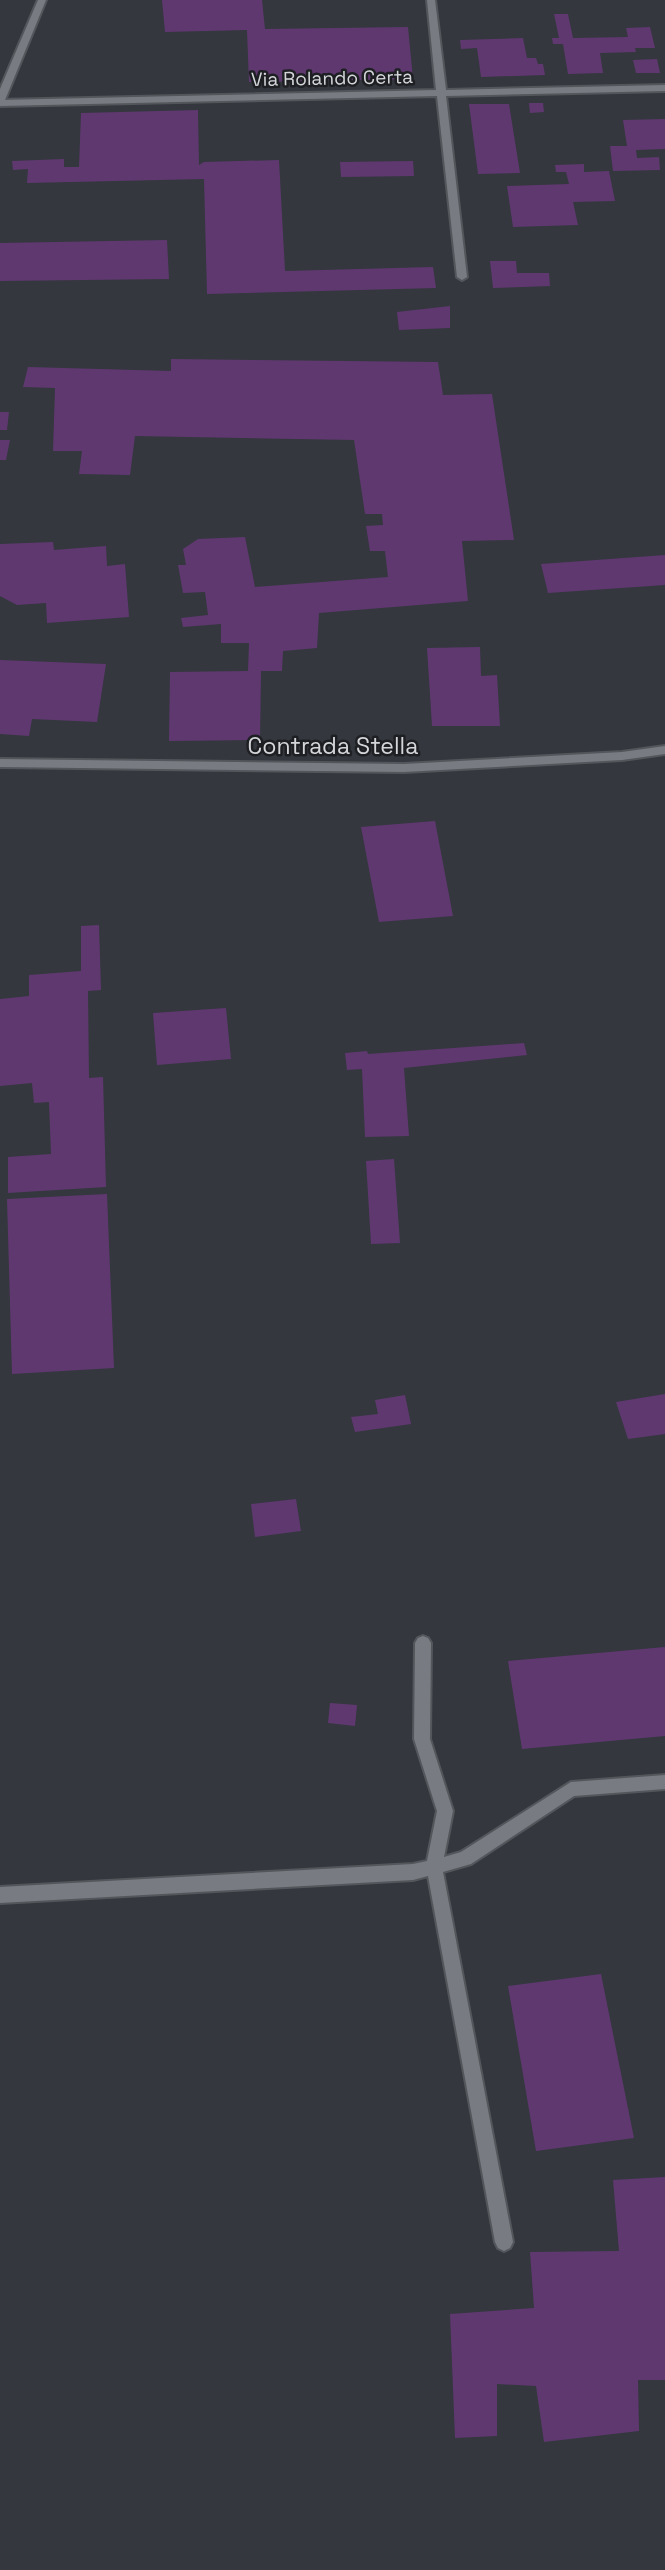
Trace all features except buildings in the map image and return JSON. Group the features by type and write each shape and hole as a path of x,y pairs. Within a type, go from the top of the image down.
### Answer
{"street":[{"path":"0,101 42,0"},
{"path":"431,0 462,276"},
{"name":"Via Rolando Certa","path":"0,101 665,88"},
{"name":"Contrada Stella","path":"0,763 404,768 622,756 665,750"},
{"path":"423,1643 422,1739 445,1811 434,1867 504,2242"},
{"path":"0,1895 400,1873 465,1859 571,1789 665,1782"}]}
